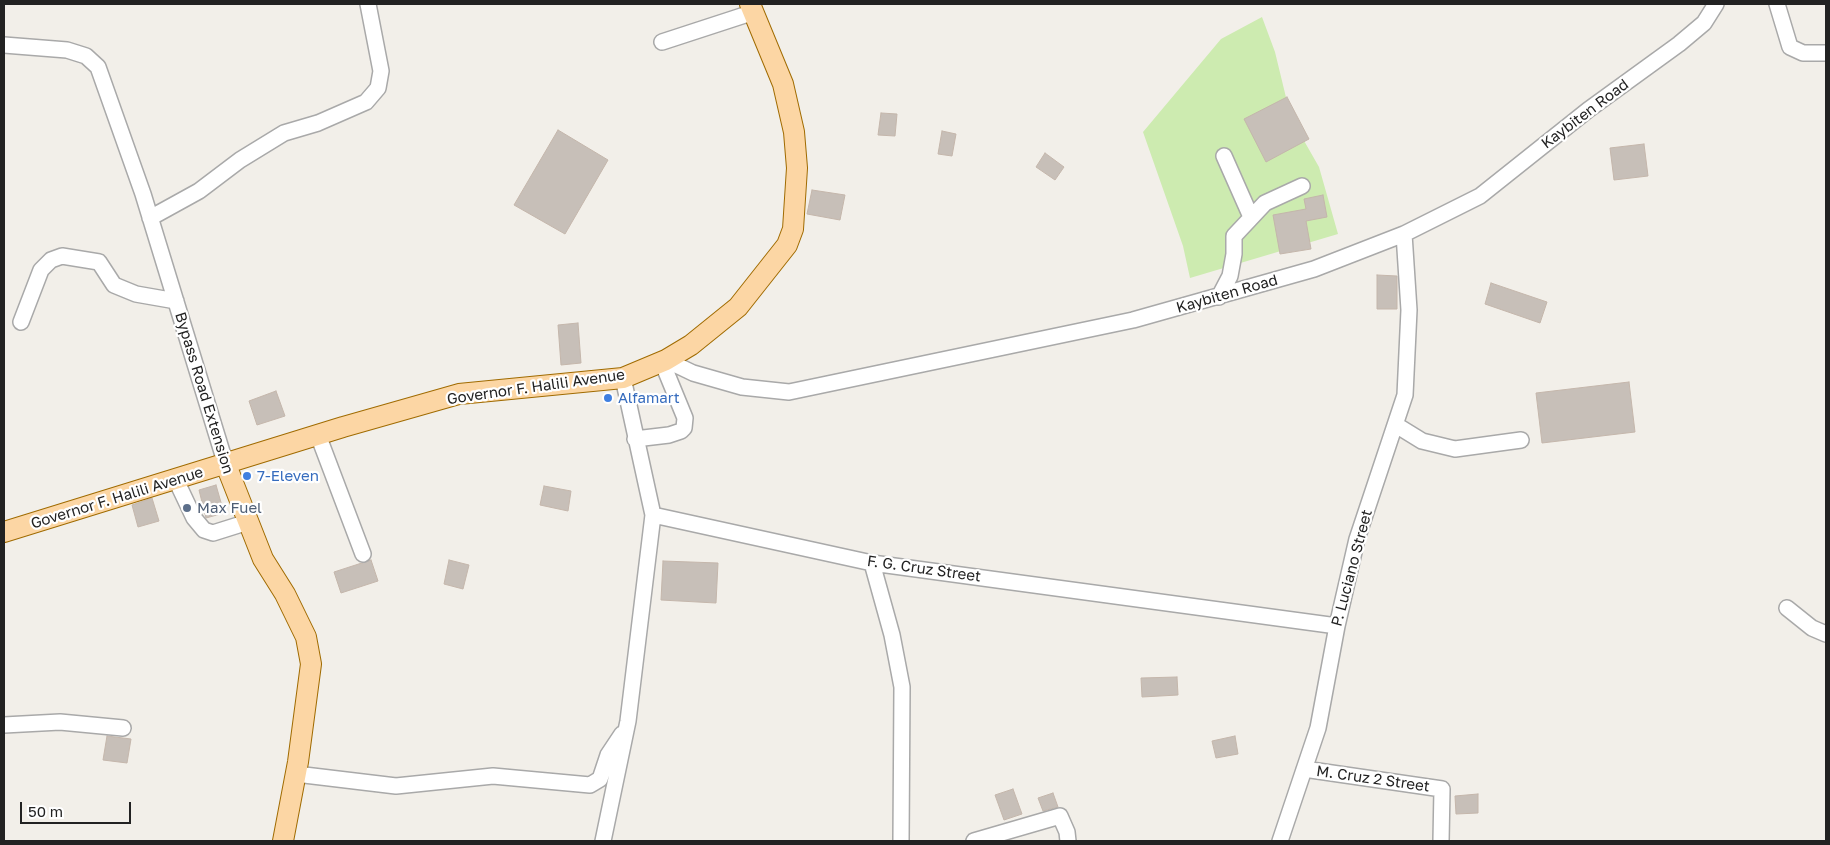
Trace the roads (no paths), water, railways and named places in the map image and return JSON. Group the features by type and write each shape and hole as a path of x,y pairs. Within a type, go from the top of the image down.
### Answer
{"main road":[{"name":"Governor F. Halili Avenue","path":"4,532 318,435 459,394 623,378 664,361 691,345 738,307 787,245 793,228 797,168 794,132 783,84 752,8"},
{"name":"Bypass Road Extension","path":"226,464 263,559 285,594 306,637 311,664 296,774 283,841"}],"street":[{"path":"150,218 199,191 240,160 284,132 318,123 366,102 378,88 381,71 368,4"},
{"name":"Kaybiten Road","path":"664,361 692,373 742,387 789,392 1133,320 1314,269 1404,234 1480,196 1588,110 1679,44 1704,23 1716,4"},
{"path":"1777,4 1790,47 1803,53 1826,53"},
{"path":"662,42 752,8"},
{"name":"Bypass Road Extension","path":"4,45 67,50 86,56 98,66 150,218 226,464"},
{"path":"1224,156 1251,217"},
{"path":"1219,297 1230,276 1234,254 1234,236 1265,203 1302,186"},
{"name":"P. Luciano Street","path":"1280,841 1318,728 1337,626 1357,539 1405,395 1409,310 1404,234"},
{"path":"21,322 41,270 51,260 62,256 99,262 114,285 136,294 176,302"},
{"path":"635,439 669,434 684,428 685,418 664,361"},
{"path":"603,841 625,730 646,581 653,515 623,378"},
{"path":"1396,425 1422,441 1455,450 1521,440"},
{"path":"318,435 363,554"},
{"path":"176,480 194,518 204,530 213,533 248,522"},
{"name":"F. G. Cruz Street","path":"653,515 872,563 1337,626"},
{"path":"872,563 892,635 902,687 901,841"},
{"path":"1787,608 1812,628 1826,634"},
{"path":"4,725 60,722 123,728"},
{"path":"296,774 402,787 493,776 590,784 600,778 608,754 625,730"},
{"name":"M. Cruz 2 Street","path":"1304,770 1442,789 1441,841"},
{"path":"974,841 1060,816 1067,832 1068,841"}],"place":[{"name":"Alfamart","path":"608,398"},
{"name":"7-Eleven","path":"247,476"},
{"name":"Max Fuel","path":"187,508"}]}
